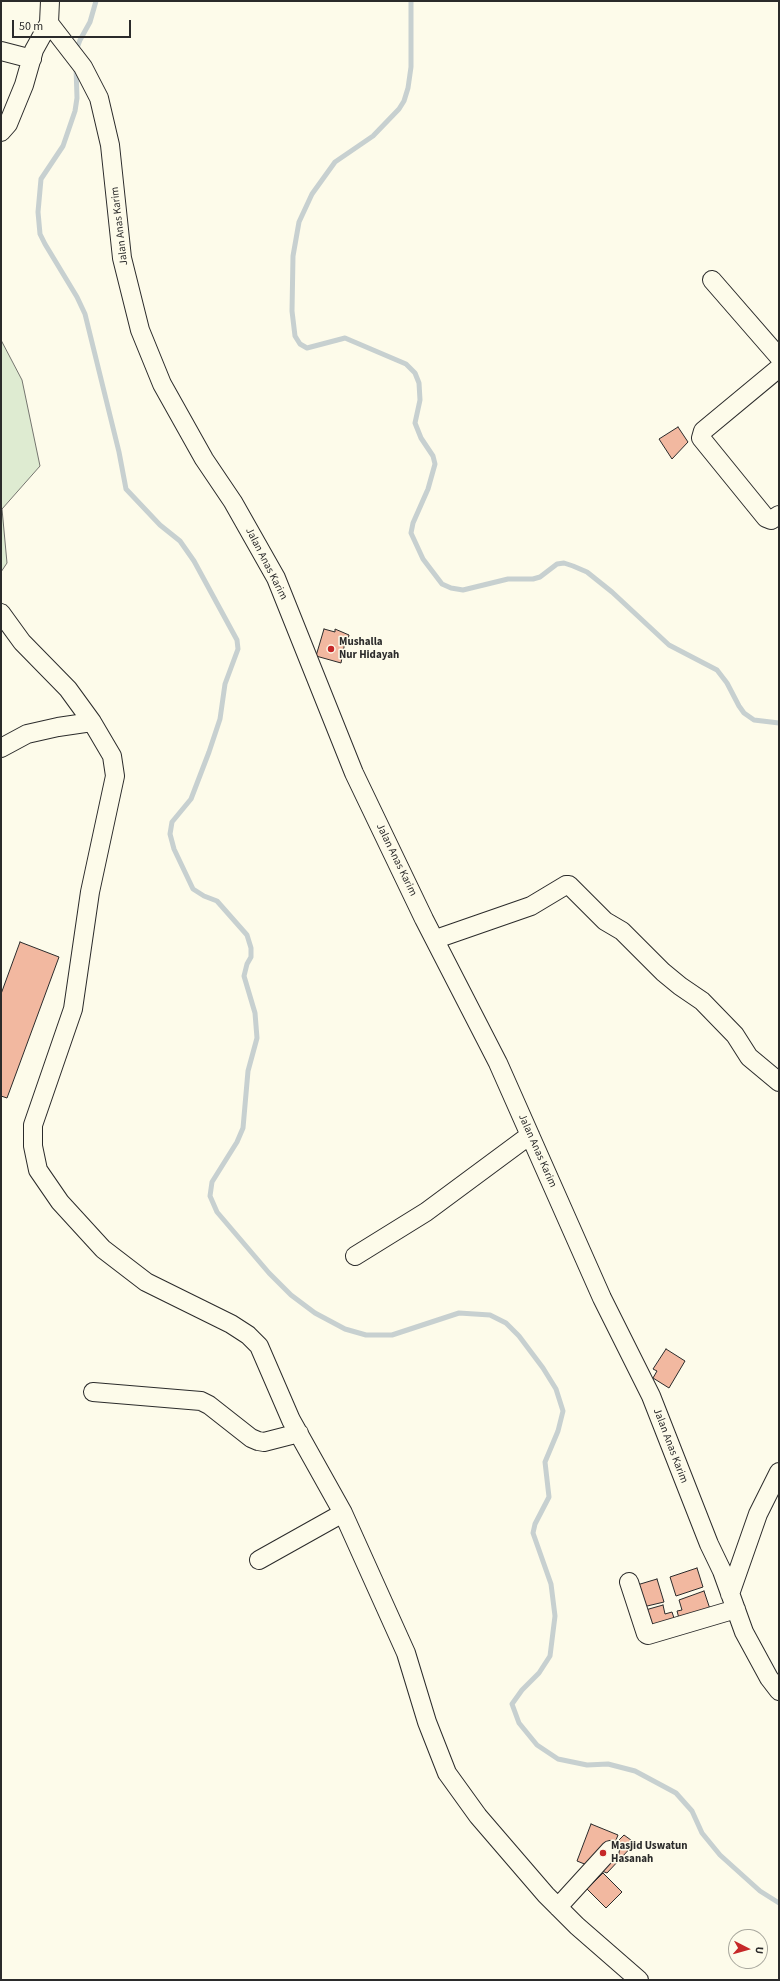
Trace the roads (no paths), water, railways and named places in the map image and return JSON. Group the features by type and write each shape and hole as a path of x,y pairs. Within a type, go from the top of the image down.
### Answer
{"street":[{"path":"1,132 8,124 24,85 34,50 49,23 50,1"},
{"name":"Jalan Anas Karim","path":"49,23 83,67 100,98 110,145 122,258 140,330 162,384 204,459 233,502 276,578 354,773 424,919 436,938 498,1062 602,1298 651,1396 744,1632 769,1678 779,1691"},
{"path":"1,51 32,60"},
{"path":"712,280 779,357"},
{"path":"779,368 703,431 701,438 766,518 770,520 779,515"},
{"path":"2,616 22,642 68,689 92,722 112,756 115,776 90,892 73,1008 33,1125 33,1146 38,1170 60,1202 103,1249 146,1282 231,1324 248,1335 259,1346 299,1433 343,1513 406,1653 427,1722 447,1773 478,1816 558,1907 577,1926 639,1980"},
{"path":"1,748 27,734 58,727 92,722"},
{"path":"436,938 531,906 566,885 569,885 605,921 622,931 663,972 702,1001 735,1034 749,1057 779,1082"},
{"path":"355,1256 426,1212 530,1135"},
{"path":"93,1392 201,1401 210,1405 251,1438 258,1441 264,1442 299,1433"},
{"path":"629,1582 646,1634 648,1635 733,1601 758,1514 779,1472"},
{"path":"259,1560 343,1513"},
{"path":"558,1907 610,1850"}],"waterway":[{"path":"76,51 90,22 96,1"},
{"path":"411,1 411,67 408,88 404,101 399,109 373,136 335,162 312,194 299,222 293,256 292,311 295,336 300,344 307,348 345,338 406,364 415,373 419,383 420,400 415,423 421,438 433,456 435,464 428,489 413,523 411,533 423,559 442,584 451,588 463,590 508,579 533,579 540,577 557,564 564,563 573,566 587,572 612,592 669,645 717,670 727,683 744,713 754,720 779,723"},
{"path":"76,67 77,98 75,111 63,146 41,179 38,212 40,234 77,297 85,314 119,452 126,489 160,525 180,541 194,561 237,640 238,649 225,684 220,719 209,752 191,799 172,822 170,834 174,849 193,889 204,896 217,901 247,935 251,948 251,957 247,964 244,976 255,1013 257,1038 248,1071 243,1128 237,1142 212,1182 210,1196 217,1212 269,1273 291,1295 315,1313 345,1329 366,1335 392,1335 459,1313 490,1315 506,1323 519,1336 543,1368 556,1389 563,1411 558,1431 545,1462 549,1497 535,1524 533,1533 551,1584 555,1616 550,1656 539,1673 522,1690 512,1704 519,1723 537,1745 558,1759 587,1765 608,1764 635,1771 676,1793 692,1811 702,1833 720,1855 760,1891 779,1903"}],"place":[{"name":"Mushalla Nur Hidayah","path":"331,649"},
{"name":"Masjid Uswatun Hasanah","path":"603,1853"}]}
